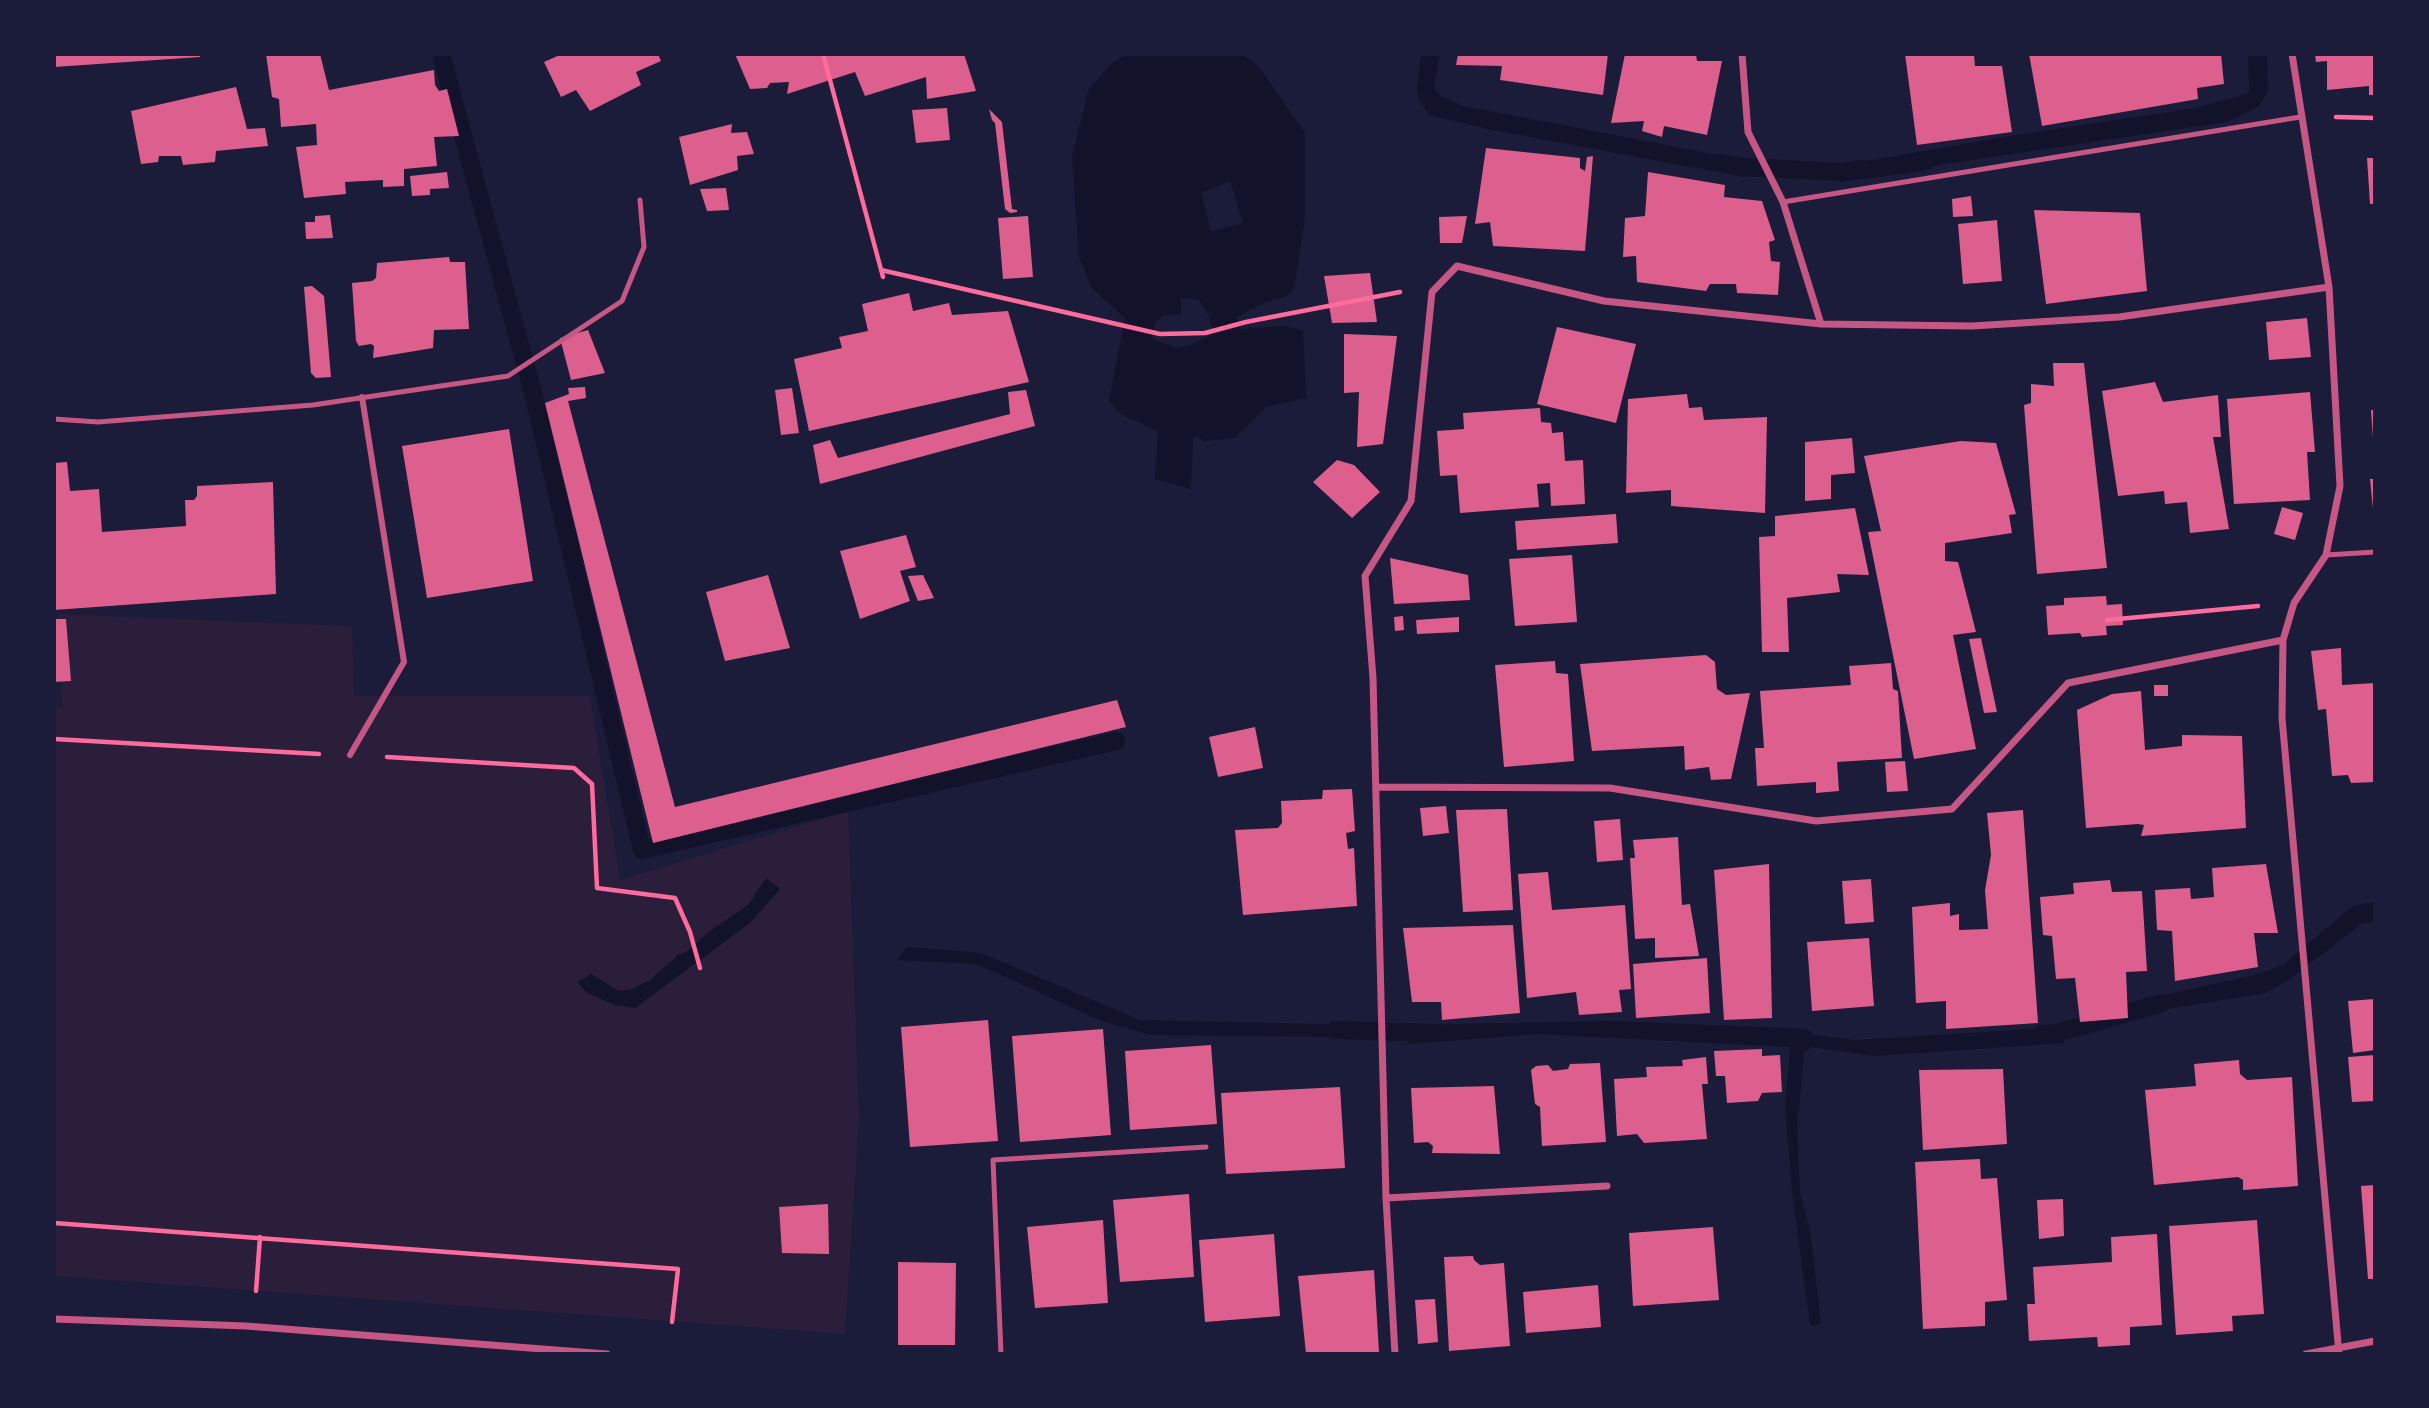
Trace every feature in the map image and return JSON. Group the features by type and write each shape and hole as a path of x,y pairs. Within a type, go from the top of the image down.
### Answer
{"street":[{"path":"1742,54 1748,132 1783,202 1821,324"},
{"path":"2292,54 2329,287 2340,486 2326,555 2294,603 2283,640 2282,718 2338,1351"},
{"path":"1395,1354 1386,1198 1373,678 1365,576 1411,501 1432,292 1457,266 1604,301 1821,324 1972,326 2119,317 2329,287"},
{"path":"350,755 404,662 362,397"},
{"path":"1377,787 1610,788 1816,821 1952,809 2067,683 2283,640"},
{"path":"1386,1198 1607,1186"},
{"path":"54,1319 246,1326 607,1354"},
{"path":"2306,1354 2338,1351 2375,1341"}],"lane":[{"path":"1783,202 2300,117"},
{"path":"54,419 98,422 313,405 508,376 622,301 644,247 640,200"},
{"path":"2326,555 2375,552"},
{"path":"1001,1354 993,1160 1206,1147"}],"path":[{"path":"822,54 883,277"},
{"path":"881,270 1160,334 1205,332 1392,292 1432,292"},
{"path":"2107,620 2294,603"},
{"path":"54,739 574,768 592,784 597,888 675,898 690,932 700,968"},
{"path":"54,1223 678,1269 672,1322"},
{"path":"256,1291 260,1237"}],"shaded area":[{"path":"1126,54 1242,54 1259,67 1305,133 1305,218 1294,288 1287,296 1261,304 1237,317 1241,329 1286,326 1303,331 1306,398 1266,407 1235,438 1203,441 1198,436 1193,438 1191,489 1155,479 1158,431 1122,415 1109,401 1125,318 1092,288 1079,257 1072,157 1089,89 1110,65","holes":["1230,181 1243,223 1211,231 1201,193","1181,298 1199,300 1208,314 1214,333 1193,344 1176,348 1151,338 1156,322 1164,315 1181,314"]},
{"path":"1421,54 1440,54 1434,88 1441,96 1463,106 1744,160 1745,177 1493,130 1429,115 1419,100 1417,89"},
{"path":"2248,54 2267,54 2268,91 2258,107 2226,122 1938,165 1924,171 1839,182 1837,166 2195,108 2249,93"},
{"path":"58,614 352,626 354,696 590,696 620,880 848,811 859,1117 845,1334 54,1276 54,707 62,706"},
{"path":"766,878 780,889 750,923 635,1008 615,1005 587,993 577,982 591,974 619,991 630,990 650,980 678,955 686,952 711,930 748,905"},
{"path":"2375,902 2375,922 2361,924 2290,979 2265,993 2143,1013 2137,1001 2260,974 2284,964 2353,906"},
{"path":"907,947 981,953 1140,1020 1355,1025 1356,1037 1152,1035 1104,1022 977,964 897,960"},
{"path":"1616,1021 1808,1029 1813,1035 1857,1040 2065,1027 2064,1043 1874,1056 1811,1047 1804,1053 1797,1117 1800,1193 1810,1230 1821,1324 1810,1326 1792,1190 1785,1108 1790,1047 1538,1034 1408,1044 1408,1025"}],"building":[{"path":"54,54 200,54 200,57 54,67"},
{"path":"266,54 320,54 329,90 434,70 435,85 439,91 447,89 459,136 434,137 437,166 404,169 404,186 383,187 383,180 345,182 346,194 304,198 296,147 317,145 316,124 281,127 279,99 272,97"},
{"path":"562,54 658,54 661,61 636,72 641,85 590,111 576,90 561,97 544,62"},
{"path":"735,54 964,54 976,91 927,99 926,77 865,96 855,72 787,94 789,82 770,83 767,88 750,89"},
{"path":"1458,54 1608,54 1603,95 1500,80 1502,66 1456,65"},
{"path":"1625,54 1696,54 1697,61 1722,61 1707,135 1664,126 1662,137 1642,131 1644,121 1611,123"},
{"path":"1905,54 1974,54 1975,66 2002,66 2012,132 1917,145"},
{"path":"2029,54 2221,54 2224,84 2197,88 2198,99 2042,126"},
{"path":"2315,54 2375,54 2375,95 2369,95 2369,86 2327,90 2327,61 2316,62"},
{"path":"236,87 247,129 265,128 268,146 216,151 215,162 183,165 181,156 159,156 158,162 141,164 131,111"},
{"path":"947,108 950,140 916,143 912,110"},
{"path":"989,109 1002,122 1012,209 1017,212 1010,213 1005,209 995,123"},
{"path":"732,124 731,133 747,132 754,154 737,156 738,170 690,185 679,137"},
{"path":"1486,148 1580,158 1580,168 1585,171 1587,157 1593,156 1585,251 1493,246 1490,222 1475,224"},
{"path":"2367,158 2375,158 2375,204 2370,204"},
{"path":"447,172 449,188 430,189 430,195 412,196 410,176"},
{"path":"1648,172 1725,185 1724,197 1762,201 1775,240 1769,242 1771,261 1780,262 1778,295 1737,293 1736,284 1710,284 1706,291 1637,282 1636,256 1623,257 1625,218 1645,216"},
{"path":"726,188 729,210 707,211 700,189"},
{"path":"1971,196 1973,216 1953,217 1952,199"},
{"path":"2034,210 2140,213 2147,291 2046,304"},
{"path":"330,215 333,238 306,239 305,222 315,222 315,216"},
{"path":"1028,216 1033,277 1003,279 998,218"},
{"path":"1467,216 1462,243 1440,243 1439,217"},
{"path":"1997,220 2002,281 1963,284 1958,224"},
{"path":"449,257 450,262 465,262 469,329 434,330 433,348 373,358 374,346 359,346 356,341 352,283 372,281 376,278 377,263"},
{"path":"1370,273 1377,322 1332,323 1324,276"},
{"path":"312,286 324,296 331,377 316,378 311,373 304,287"},
{"path":"909,293 913,311 949,303 952,315 1008,311 1029,382 809,431 794,359 842,348 839,337 868,331 862,304"},
{"path":"2307,318 2311,357 2269,360 2266,322"},
{"path":"1557,327 1636,344 1616,423 1537,404"},
{"path":"588,330 605,373 571,380 560,338"},
{"path":"1344,334 1397,336 1383,444 1357,447 1359,392 1344,393"},
{"path":"2053,363 2084,363 2107,568 2037,574 2024,405 2031,403 2031,384 2054,386"},
{"path":"2155,382 2163,402 2218,395 2221,437 2213,437 2229,529 2190,533 2187,502 2165,504 2164,491 2118,496 2102,391"},
{"path":"585,387 586,398 568,401 675,807 1117,700 1126,727 653,843 545,403 569,394 568,388"},
{"path":"792,388 799,433 781,435 775,390"},
{"path":"1026,390 1035,426 820,484 813,445 830,440 838,458 1010,414 1008,392"},
{"path":"2310,392 2315,452 2307,452 2310,500 2234,504 2227,399"},
{"path":"1687,394 1689,408 1702,407 1704,420 1767,417 1765,513 1671,506 1671,490 1626,493 1628,399"},
{"path":"1540,408 1541,422 1551,423 1552,433 1563,432 1565,461 1583,460 1585,504 1551,506 1550,483 1537,484 1539,507 1460,513 1457,475 1440,476 1437,431 1464,429 1463,413"},
{"path":"2371,410 2375,410 2375,438 2373,438"},
{"path":"509,429 533,581 427,598 402,446"},
{"path":"1852,438 1855,473 1831,475 1831,499 1805,501 1805,442"},
{"path":"1961,441 1996,443 2016,514 2009,515 2012,533 1945,543 1945,561 1958,562 1976,632 1953,635 1976,749 1914,759 1868,532 1881,531 1864,456"},
{"path":"1337,460 1354,465 1380,492 1352,518 1313,482"},
{"path":"67,462 70,491 99,489 102,532 186,526 185,500 194,500 197,486 273,482 276,594 54,610 54,463"},
{"path":"2370,479 2375,479 2373,509"},
{"path":"2282,507 2303,513 2295,540 2274,534"},
{"path":"1855,508 1869,575 1837,574 1840,592 1787,598 1789,652 1762,652 1759,537 1775,536 1775,516"},
{"path":"1616,514 1618,543 1517,550 1515,521"},
{"path":"906,535 916,567 900,571 910,601 860,619 840,551"},
{"path":"1572,555 1577,622 1515,626 1509,559"},
{"path":"1390,558 1468,575 1470,600 1394,604"},
{"path":"768,575 790,648 725,661 706,592"},
{"path":"923,575 934,598 918,601 908,576"},
{"path":"2106,596 2107,605 2122,604 2123,625 2106,626 2107,635 2048,635 2046,606 2064,605 2064,598"},
{"path":"1403,616 1404,630 1395,631 1394,617"},
{"path":"1459,617 1459,632 1417,634 1416,620"},
{"path":"54,619 66,619 71,681 54,682"},
{"path":"1981,638 1997,712 1984,713 1969,639"},
{"path":"2341,648 2342,685 2375,683 2375,782 2351,783 2348,775 2332,776 2326,709 2318,710 2311,651"},
{"path":"1706,655 1715,662 1717,689 1726,695 1750,693 1731,779 1711,780 1709,767 1685,770 1684,746 1592,751 1580,664"},
{"path":"1555,661 1556,673 1568,674 1574,761 1504,767 1495,665"},
{"path":"1891,663 1893,689 1898,691 1902,758 1837,762 1839,791 1816,793 1816,782 1757,786 1755,748 1764,748 1760,691 1851,685 1849,666"},
{"path":"2154,685 2168,685 2168,696 2154,696"},
{"path":"2141,691 2145,750 2182,746 2182,735 2242,736 2246,828 2141,836 2144,825 2138,824 2086,828 2077,710 2112,694"},
{"path":"1255,727 1263,768 1218,777 1209,737"},
{"path":"1905,761 1908,791 1887,792 1885,762"},
{"path":"1352,789 1355,831 1346,833 1348,849 1354,848 1357,906 1243,915 1235,830 1278,828 1282,823 1281,801 1322,799 1323,790"},
{"path":"1446,806 1449,833 1423,836 1420,808"},
{"path":"1507,809 1513,910 1463,912 1456,810"},
{"path":"2023,810 2038,1023 1946,1029 1946,1001 1916,1003 1912,907 1950,903 1950,916 1959,914 1959,930 1988,929 1985,890 1991,855 1987,813"},
{"path":"1620,819 1623,860 1597,862 1594,821"},
{"path":"1678,837 1682,905 1690,904 1699,956 1655,958 1655,938 1635,939 1630,858 1635,858 1633,840"},
{"path":"1769,864 1772,1018 1724,1020 1714,870"},
{"path":"2266,864 2278,933 2254,933 2258,967 2175,981 2172,931 2157,930 2155,890 2190,888 2191,899 2214,897 2212,868"},
{"path":"1548,872 1552,910 1625,905 1631,989 1619,990 1622,1012 1579,1015 1576,992 1527,998 1518,874"},
{"path":"1871,879 1874,922 1845,924 1842,881"},
{"path":"2110,880 2112,892 2142,891 2147,971 2126,972 2128,1018 2080,1022 2075,978 2056,979 2052,936 2043,935 2040,897 2074,894 2073,883"},
{"path":"1513,925 1520,1013 1442,1020 1441,1002 1412,1002 1403,928"},
{"path":"1869,938 1874,1006 1812,1011 1807,942"},
{"path":"1707,958 1710,1013 1636,1018 1633,964"},
{"path":"2375,999 2375,1050 2353,1053 2348,1001"},
{"path":"988,1020 998,1141 910,1147 901,1027"},
{"path":"1103,1029 1111,1135 1020,1142 1012,1036"},
{"path":"1211,1045 1217,1124 1130,1130 1125,1051"},
{"path":"1762,1049 1762,1056 1780,1055 1782,1092 1762,1093 1758,1101 1727,1103 1725,1076 1716,1076 1714,1051"},
{"path":"2375,1055 2375,1101 2352,1102 2348,1057"},
{"path":"1706,1057 1708,1084 1702,1084 1707,1139 1644,1143 1637,1134 1617,1136 1614,1079 1647,1077 1646,1067 1683,1066 1682,1060"},
{"path":"2239,1060 2240,1074 2247,1080 2292,1077 2298,1186 2243,1190 2243,1180 2238,1177 2154,1185 2145,1090 2196,1086 2194,1064"},
{"path":"1600,1063 1606,1142 1542,1146 1540,1107 1535,1104 1531,1070 1536,1066 1548,1065 1553,1071 1568,1069 1570,1064"},
{"path":"2003,1069 2007,1144 1923,1150 1919,1070"},
{"path":"1494,1086 1500,1154 1432,1153 1433,1146 1428,1142 1414,1143 1411,1088"},
{"path":"1340,1087 1345,1168 1226,1174 1221,1093"},
{"path":"1980,1159 1981,1179 1997,1178 2007,1300 1985,1302 1985,1326 1923,1329 1915,1162"},
{"path":"2375,1185 2375,1279 2368,1279 2361,1186"},
{"path":"1189,1194 1194,1277 1120,1282 1113,1200"},
{"path":"2063,1199 2064,1236 2039,1239 2037,1200"},
{"path":"828,1204 829,1254 782,1253 779,1207"},
{"path":"1103,1220 1108,1303 1035,1308 1027,1227"},
{"path":"2257,1220 2264,1314 2232,1316 2233,1331 2176,1335 2169,1226"},
{"path":"1713,1227 1719,1300 1633,1306 1629,1233"},
{"path":"1274,1234 1280,1316 1205,1322 1199,1240"},
{"path":"2157,1234 2162,1325 2130,1327 2130,1345 2098,1347 2097,1337 2029,1341 2027,1304 2035,1304 2033,1267 2112,1262 2111,1237"},
{"path":"1473,1256 1480,1265 1504,1263 1510,1346 1449,1351 1444,1257"},
{"path":"898,1262 956,1263 955,1345 898,1345"},
{"path":"1374,1270 1379,1352 1306,1354 1298,1276"},
{"path":"1598,1285 1601,1327 1526,1333 1523,1292"},
{"path":"1435,1299 1438,1342 1418,1344 1415,1300"}],"waterway":[{"path":"441,54 533,393 642,850 1116,741"},
{"path":"1721,163 1743,167 1842,172 1861,169"},
{"path":"2041,1034 2057,1033 2162,1003"},
{"path":"1335,1030 1432,1033"}]}
